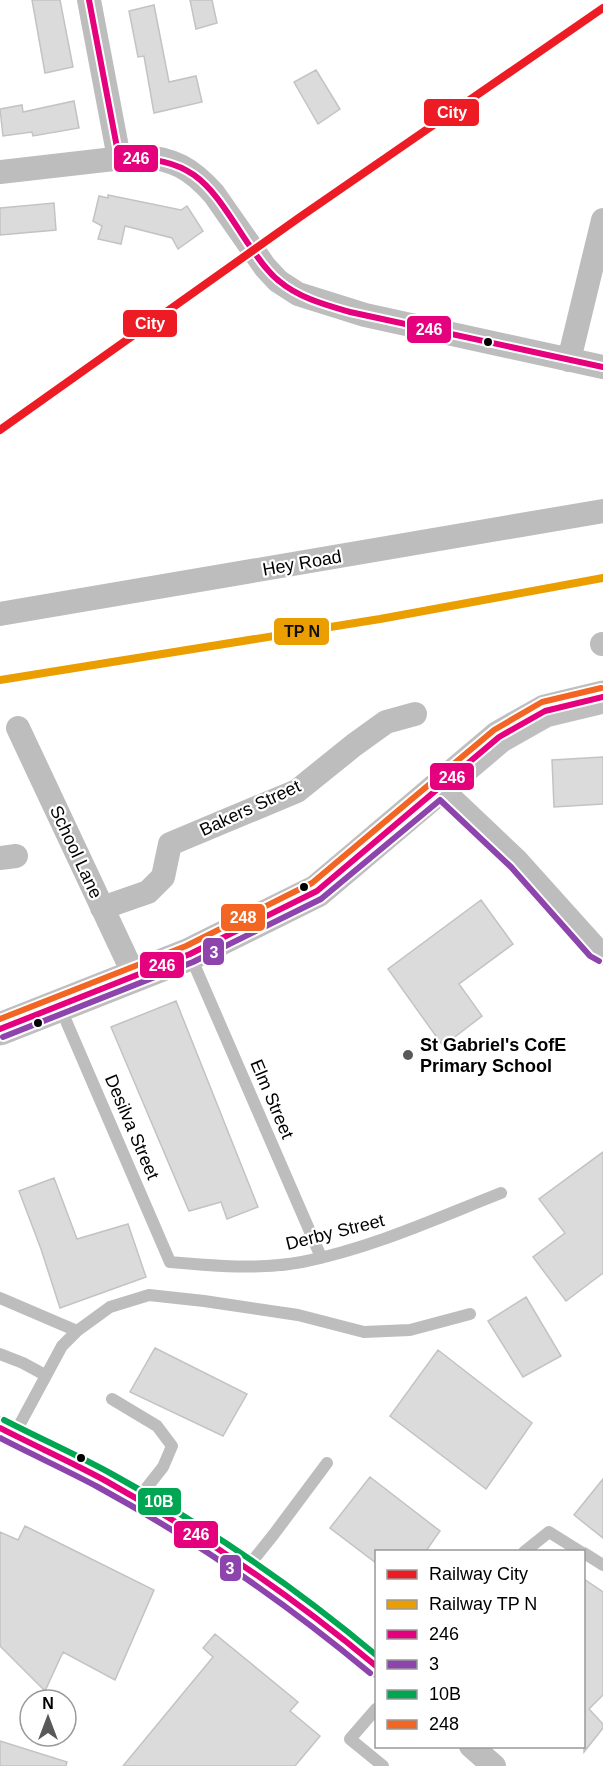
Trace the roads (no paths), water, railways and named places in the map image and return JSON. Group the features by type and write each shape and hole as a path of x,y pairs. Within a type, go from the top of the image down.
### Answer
{"street":[{"path":"89,0 119,158"},
{"path":"0,172 140,156 177,163 190,171 214,194 271,275 298,294 365,315 603,367"},
{"path":"568,360 603,220"},
{"name":"Hey Road","path":"0,614 603,511"},
{"path":"0,1029 190,954 317,891 499,737 545,711 603,697"},
{"name":"Bakers Street","path":"102,908 148,892 163,876 170,844 297,791 386,722 415,714"},
{"name":"School Lane","path":"18,728 134,975"},
{"path":"440,788 517,861 597,950 603,953"},
{"path":"7,1432 138,1500 288,1597 375,1665"},
{"path":"473,1748 494,1766"}],"lane":[{"name":"Elm Street","path":"190,954 321,1257"},
{"name":"Desilva Street","path":"60,1007 170,1262"},
{"name":"Derby Street","path":"170,1262 232,1268 300,1262 374,1244 501,1193"},
{"path":"7,1432 62,1346 77,1331 110,1306 150,1295 297,1315 364,1332 411,1330 470,1314"},
{"path":"0,1298 77,1331"},
{"path":"0,1354 45,1375"},
{"path":"112,1399 157,1426 172,1446 163,1467 138,1500"},
{"path":"246,1569 327,1463"},
{"path":"525,1550 549,1532 579,1550"},
{"path":"585,1554 603,1565"},
{"path":"375,1710 350,1739 384,1766"}],"rail line":[{"name":"City","path":"0,430 300,217 603,8"}],"place":[{"name":"St Gabriel's CofE Primary School","path":"408,1055"}]}
